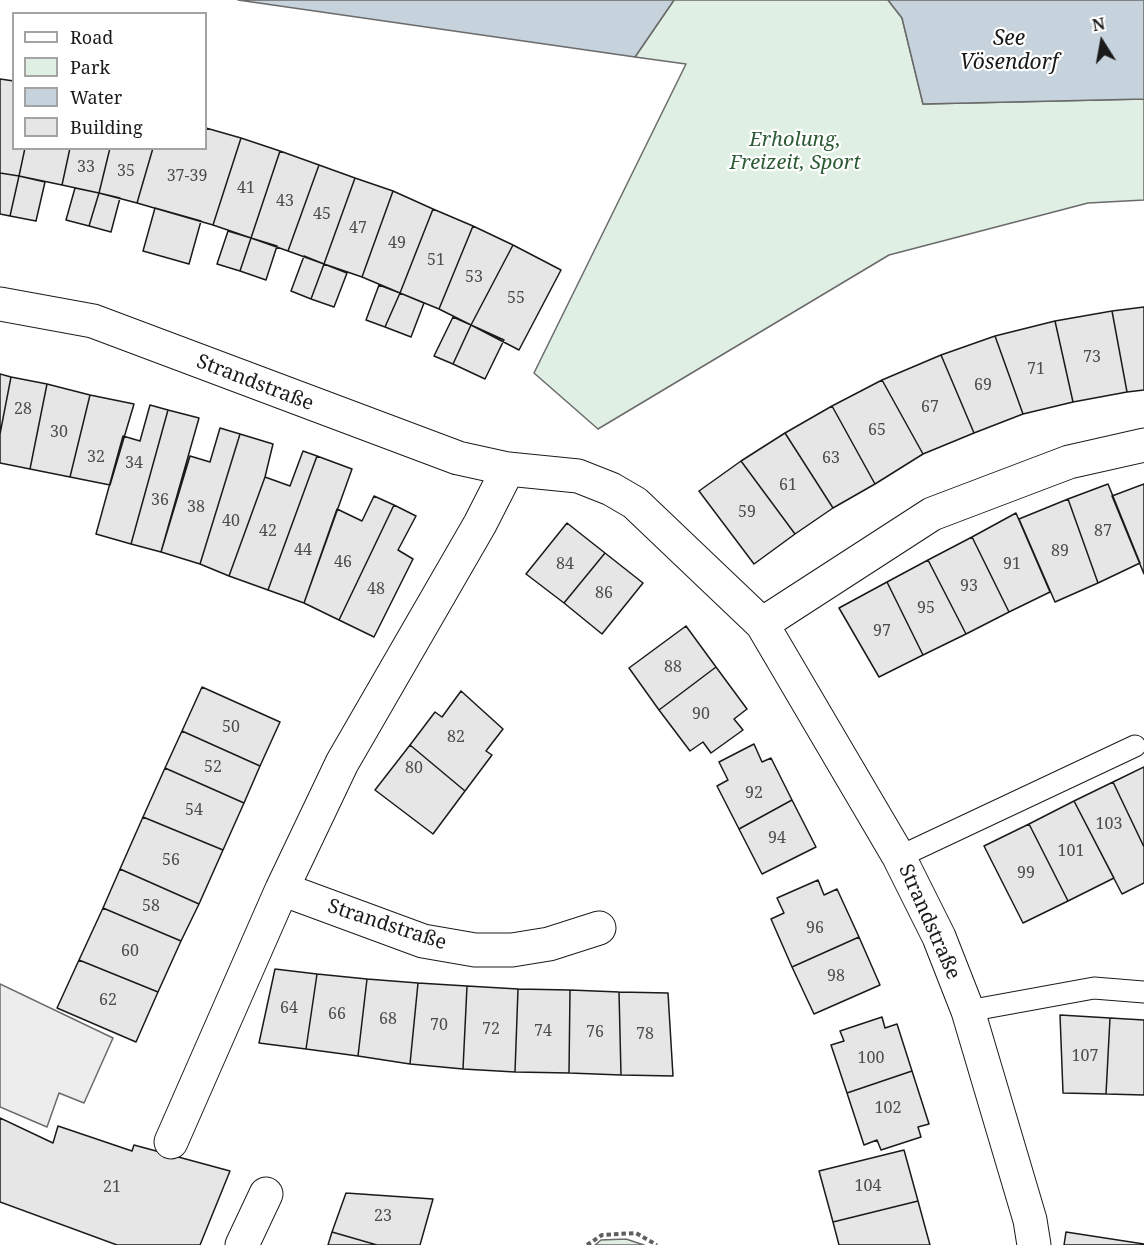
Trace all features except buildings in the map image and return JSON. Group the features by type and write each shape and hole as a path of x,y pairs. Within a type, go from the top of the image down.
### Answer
{"street":[{"name":"Strandstraße","path":"0,304 93,321 447,454 508,469 578,476 611,489 635,503 762,624 899,856 939,937 968,1011 1030,1220 1034,1245"},
{"path":"762,624 932,514 1069,462 1144,445"},
{"path":"171,1142 282,889 342,763 480,524 508,469"},
{"name":"Strandstraße","path":"282,889 423,941 475,950 512,950 549,944 599,928"},
{"path":"242,1245 266,1194"}],"lane":[{"path":"899,856 1135,746"},
{"path":"968,1011 1094,988 1144,992"}],"path":[{"path":"587,1245 602,1234 636,1233 657,1245"}],"green space":[{"name":"Erholung, Freizeit, Sport","path":"674,0 888,0 902,18 923,104 1144,99 1144,200 1088,203 889,255 598,429 534,373 686,64 635,57"},
{"path":"626,1239 644,1245 595,1245 601,1240"}],"shaded area":[{"path":"0,984 113,1038 84,1103 59,1093 47,1127 0,1107"}],"water":[{"path":"238,0 674,0 635,57"},
{"name":"See Vösendorf","path":"888,0 1144,0 1144,99 923,104 902,18"}]}
